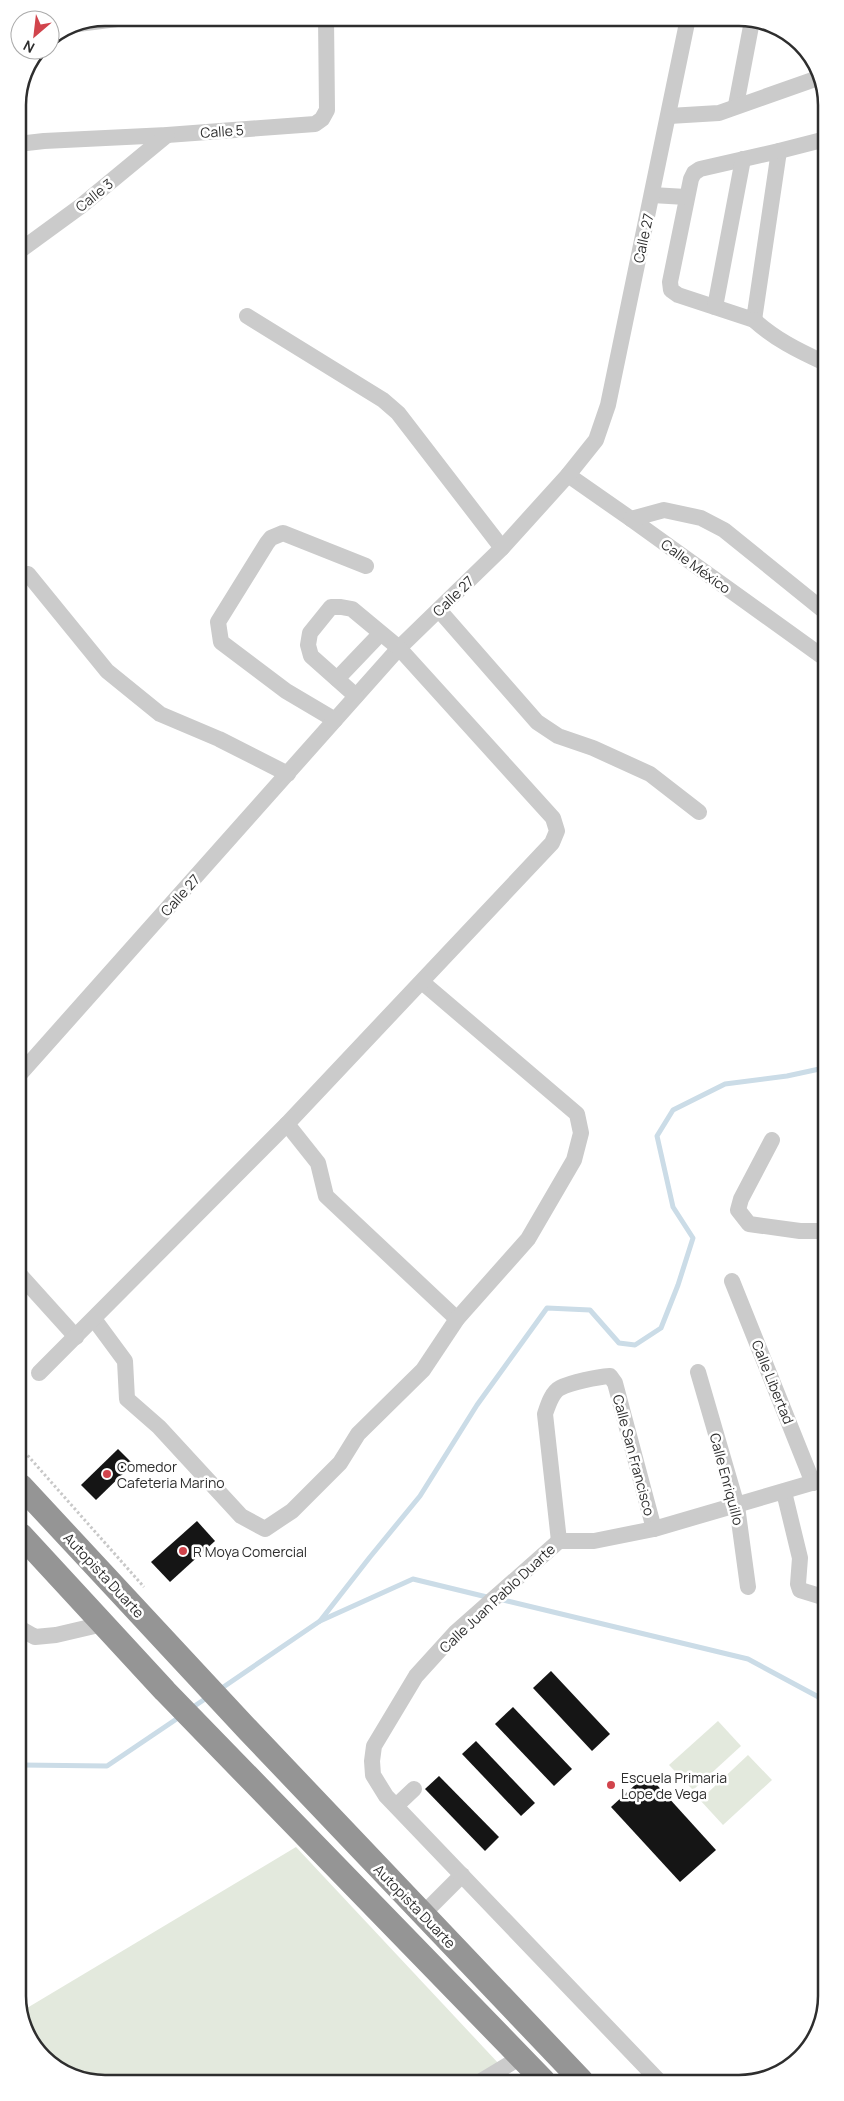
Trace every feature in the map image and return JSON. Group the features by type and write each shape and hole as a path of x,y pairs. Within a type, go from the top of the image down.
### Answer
{"highway":[{"name":"Autopista Duarte","path":"26,1491 249,1731 576,2075"},
{"path":"26,1540 165,1691 538,2075"}],"street":[{"name":"Calle 5","path":"26,143 44,140 167,135 315,124 322,119 327,110 326,26"},
{"name":"Calle 27","path":"26,1067 399,648 502,548 568,476 596,440 608,404 686,26"},
{"path":"736,105 751,27"},
{"path":"669,116 719,112 814,80"},
{"name":"Calle 3","path":"26,246 82,206 167,135"},
{"path":"818,141 694,173 686,197 670,282 671,290 678,295 754,320 777,339 818,360"},
{"path":"754,320 779,151"},
{"path":"715,307 743,159"},
{"path":"652,194 686,197"},
{"path":"247,316 383,400 398,413 502,548"},
{"name":"Calle México","path":"568,476 818,653"},
{"path":"631,519 664,510 701,518 724,530 818,605"},
{"path":"335,720 286,691 221,642 218,622 267,543 271,538 283,533 366,566"},
{"path":"28,574 107,670 160,714 220,739 288,774"},
{"path":"39,1373 287,1124 552,843 557,831 552,818 399,648 352,609 331,607 310,633 308,645 311,656 356,696"},
{"path":"439,610 537,722 558,736 593,748 650,774 699,812"},
{"path":"337,679 380,634"},
{"path":"94,1319 125,1361 127,1399 159,1426 241,1516 265,1529 292,1511 340,1463 358,1434 423,1370 457,1319 528,1239 574,1160 581,1132 577,1114 422,982"},
{"path":"287,1124 318,1163 326,1196 457,1319"},
{"path":"772,1140 741,1199 738,1210 749,1224 800,1231 818,1231"},
{"name":"Calle Libertad","path":"732,1281 818,1479"},
{"path":"26,1282 76,1337"},
{"name":"Calle Enriquillo","path":"698,1372 737,1506 748,1587"},
{"name":"Calle San Francisco","path":"559,1541 545,1414 549,1401 559,1388 600,1377 610,1376 615,1383 654,1529"},
{"name":"Calle Juan Pablo Duarte","path":"653,2075 386,1796 373,1775 374,1746 416,1676 456,1632 559,1541 594,1541 654,1529 818,1481"},
{"path":"784,1492 800,1558 798,1584 800,1590 818,1596"},
{"path":"26,1632 35,1637 56,1635 103,1624"},
{"path":"396,1806 414,1789"},
{"path":"423,1914 462,1875"},
{"path":"491,2075 521,2057"}],"path":[{"path":"26,1454 146,1590"}],"shaded area":[{"path":"718,1721 741,1746 693,1790 669,1765"},
{"path":"748,1755 772,1780 723,1825 700,1800"},
{"path":"296,1847 509,2075 100,2075 75,2069 49,2052 30,2021 28,2008"}],"building":[{"name":"Comedor Cafeteria Marino","path":"118,1449 133,1464 96,1500 81,1485"},
{"name":"R Moya Comercial","path":"197,1521 215,1541 170,1582 151,1562"},
{"path":"551,1671 610,1734 592,1751 533,1688"},
{"path":"513,1707 572,1769 554,1786 495,1724"},
{"path":"476,1741 535,1803 521,1816 462,1754"},
{"path":"647,1774 716,1850 680,1882 611,1807"},
{"path":"439,1776 499,1837 485,1851 425,1789"}],"waterway":[{"path":"320,1621 420,1496 477,1405 547,1308 590,1310 619,1343 635,1345 661,1328 678,1285 693,1238 673,1207 657,1136 673,1110 725,1084 787,1076 818,1069"},
{"path":"219,1690 320,1621 413,1579 491,1598"},
{"path":"499,1599 748,1659 818,1697"},
{"path":"190,1709 208,1697"},
{"path":"26,1765 107,1766 181,1716"}],"place":[{"name":"Comedor Cafeteria Marino","path":"107,1474"},
{"name":"R Moya Comercial","path":"183,1551"},
{"name":"Escuela Primaria Lope de Vega","path":"611,1785"}]}
